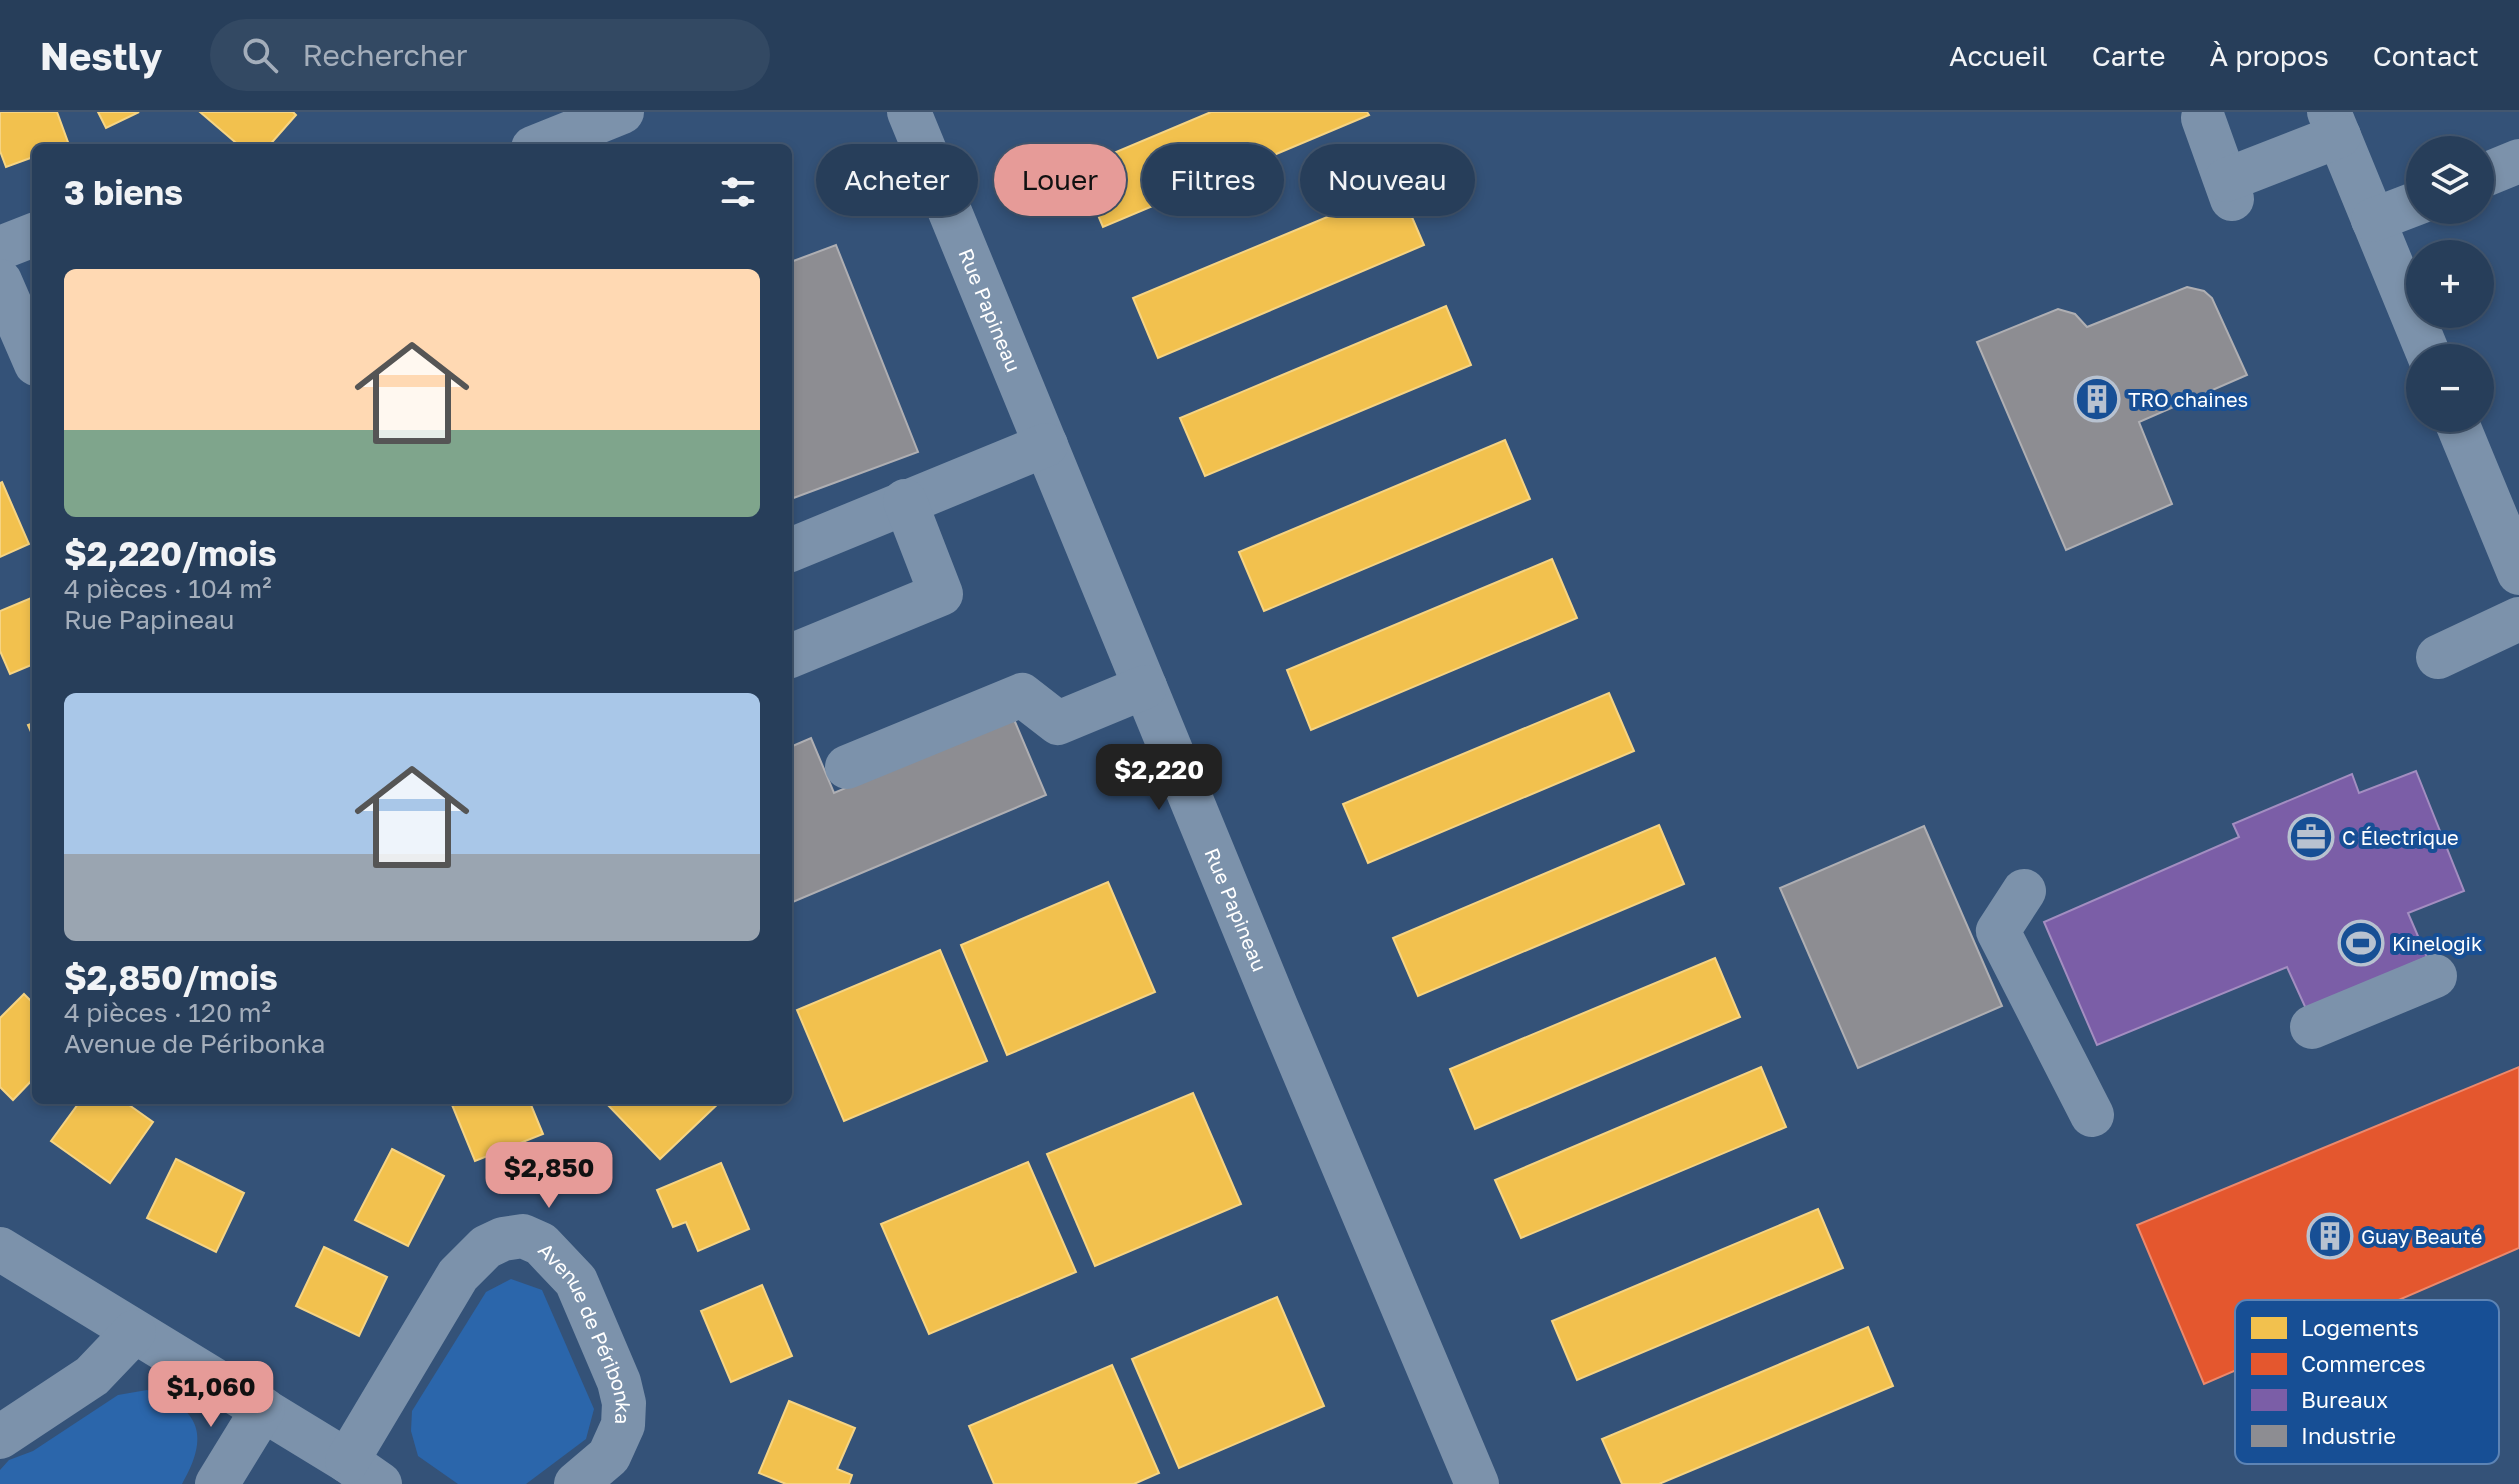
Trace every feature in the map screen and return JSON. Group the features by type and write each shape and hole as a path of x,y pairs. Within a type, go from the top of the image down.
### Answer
{"street":[{"path":"543,144 622,112"},
{"name":"Rue Papineau","path":"909,112 1477,1484"},
{"path":"2203,118 2229,189 2334,124 2424,344"},
{"path":"2494,171 2519,161"},
{"path":"2373,220 2406,207"},
{"path":"0,248 32,236"},
{"path":"0,281 32,355"},
{"path":"2461,432 2519,573"},
{"path":"792,549 1046,445"},
{"path":"792,655 941,594 905,501"},
{"path":"2438,657 2519,619"},
{"path":"847,767 1022,695 1058,723 1145,687"},
{"path":"2024,891 1998,931 2092,1115"},
{"path":"2312,1027 2435,976"},
{"name":"Avenue de Péribonka","path":"0,1249 363,1472 422,1331 458,1275 486,1247 503,1239 523,1236 541,1244 576,1281 619,1382 624,1403 623,1425 609,1456 576,1484"},
{"path":"0,1437 92,1376 134,1332"},
{"path":"217,1484 263,1409"}],"shaded area":[{"path":"511,1279 542,1290 594,1409 586,1439 526,1484 458,1484 418,1456 411,1431 412,1411 486,1292"},
{"path":"147,1390 179,1406 195,1426 196,1452 182,1484 0,1484 0,1470 9,1460 33,1451 118,1395"}],"building: Logements":[{"path":"0,112 57,112 69,144 32,144 32,157 6,167 0,151"},
{"path":"98,112 139,112 106,128"},
{"path":"200,112 293,112 296,115 271,144 237,144"},
{"path":"1211,112 1367,112 1369,115 1284,151 1284,144 1142,144 1142,211 1103,227 1098,216 1126,216 1126,148"},
{"path":"1330,216 1412,216 1424,245 1158,358 1133,298"},
{"path":"1446,306 1471,365 1205,476 1180,418"},
{"path":"1505,440 1530,499 1264,611 1239,552"},
{"path":"0,483 29,544 0,557"},
{"path":"1552,559 1577,618 1311,730 1287,670"},
{"path":"32,598 32,665 10,674 0,651 0,611"},
{"path":"1609,693 1634,751 1368,863 1343,804"},
{"path":"1659,825 1684,884 1418,996 1393,938"},
{"path":"1108,882 1155,992 1007,1055 961,945"},
{"path":"940,950 987,1061 844,1121 797,1010"},
{"path":"1715,958 1740,1017 1475,1129 1450,1069"},
{"path":"24,994 32,1002 32,1080 13,1100 0,1087 0,1018"},
{"path":"1761,1067 1786,1127 1521,1238 1495,1180"},
{"path":"1193,1093 1241,1204 1095,1266 1047,1154"},
{"path":"78,1104 128,1104 153,1122 110,1183 51,1141"},
{"path":"452,1104 531,1104 543,1134 475,1161"},
{"path":"607,1104 718,1104 660,1159"},
{"path":"392,1149 444,1176 408,1246 355,1220"},
{"path":"176,1159 244,1193 216,1252 147,1218"},
{"path":"1028,1162 1076,1272 929,1334 881,1224"},
{"path":"721,1163 749,1229 698,1251 686,1222 673,1227 657,1190"},
{"path":"1818,1209 1843,1268 1577,1380 1552,1321"},
{"path":"324,1247 387,1277 359,1336 296,1306"},
{"path":"762,1285 792,1356 731,1382 701,1311"},
{"path":"1277,1297 1324,1406 1179,1468 1132,1359"},
{"path":"1868,1327 1893,1386 1659,1484 1622,1484 1602,1439"},
{"path":"1112,1365 1159,1473 1134,1484 994,1484 969,1426"},
{"path":"789,1401 855,1428 837,1469 852,1475 849,1484 786,1484 759,1473"}],"building: Commerces":[{"name":"Guay Beauté","path":"2519,1067 2519,1248 2399,1300 2235,1300 2235,1371 2204,1384 2137,1225"}],"building: Bureaux":[{"path":"2416,771 2464,891 2408,913 2427,957 2307,1011 2287,967 2097,1045 2044,922 2239,837 2233,824 2352,774 2359,793"}],"building: Industrie":[{"path":"836,245 918,452 792,499 792,262"},
{"name":"TRO chaines","path":"2187,287 2204,291 2212,298 2247,375 2139,422 2172,504 2066,550 1977,342 2058,309 2075,314 2087,327"},
{"path":"1013,717 1046,795 792,902 792,746 811,738 834,793"},
{"path":"1924,826 2002,1006 1858,1068 1780,888"}],"place":[{"name":"TRO chaines","path":"2097,399"},
{"name":"C Électrique","path":"2311,837"},
{"name":"Kinelogik","path":"2361,943"},
{"name":"Guay Beauté","path":"2330,1236"}]}
